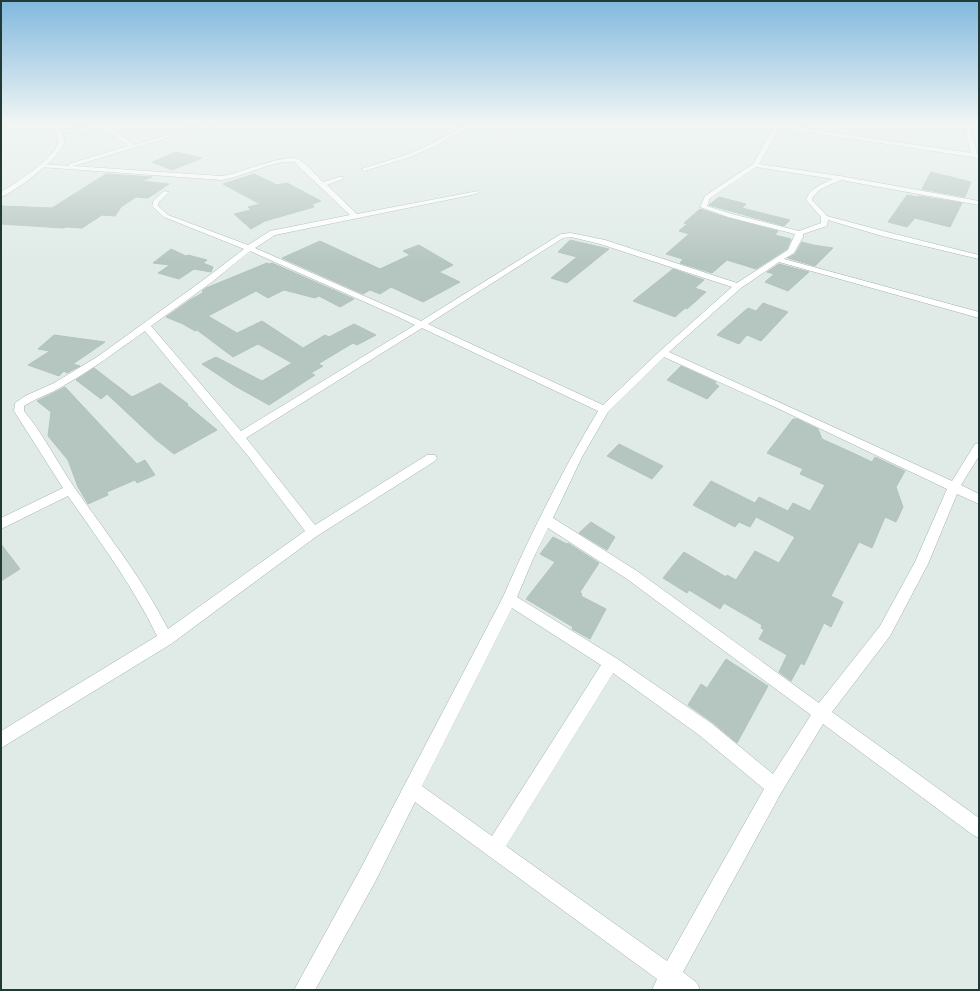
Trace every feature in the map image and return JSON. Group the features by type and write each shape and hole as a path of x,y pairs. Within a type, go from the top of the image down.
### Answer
{"street":[{"path":"1,194 36,170"},
{"path":"109,170 222,178 235,176 252,170"},
{"path":"307,170 355,216"},
{"path":"746,170 707,197 702,207 730,216 799,233 824,224 825,217"},
{"path":"789,170 979,203"},
{"path":"322,185 341,178"},
{"path":"840,178 823,185 809,197 812,205 825,217 885,234 979,257"},
{"path":"166,192 156,200 155,206 166,216 249,248 422,325 604,410"},
{"path":"166,639 150,607 70,490 19,411 19,405 29,398 58,385 100,360 209,280 249,248 273,233 476,192"},
{"path":"304,990 368,876 509,599 526,559 576,457 604,410 663,353 738,286 779,260 791,250 799,237 799,233"},
{"path":"239,437 422,325 556,238 565,235 578,236 602,242 738,286"},
{"path":"779,260 979,315"},
{"path":"146,326 239,437 314,532"},
{"path":"663,353 781,406 979,499"},
{"path":"666,983 775,787 821,713 885,631 921,564 954,487 979,447"},
{"path":"1,740 166,639 314,532 432,458"},
{"path":"1,524 70,490"},
{"path":"546,520 632,575 979,829"},
{"path":"509,599 611,663 705,729 775,787"},
{"path":"494,849 611,663"},
{"path":"412,789 494,849 666,983 690,990"}],"building":[{"path":"931,172 971,182 965,197 922,189"},
{"path":"106,174 152,177 142,181 169,184 148,198 136,197 121,207 115,216 102,215 82,228 1,224 1,206 52,208"},
{"path":"254,174 277,185 287,183 321,201 312,204 314,207 265,221 251,229 234,214 251,210 248,207 260,204 223,184"},
{"path":"907,195 962,203 950,227 915,218 907,227 888,222"},
{"path":"719,197 746,204 742,208 790,220 784,226 709,205"},
{"path":"700,209 778,231 775,235 791,239 787,249 756,269 727,260 712,273 680,263 683,259 666,254 689,234 679,231 687,224 684,223"},
{"path":"570,240 609,249 567,283 551,278 577,257 558,252"},
{"path":"320,241 380,269 410,255 403,251 419,245 453,265 439,272 460,282 423,302 391,287 380,294 370,290 363,294 282,258"},
{"path":"802,242 833,248 815,266 788,258 795,254"},
{"path":"171,249 186,256 188,255 207,260 203,263 213,267 211,272 194,269 179,279 158,273 170,265 153,263"},
{"path":"267,263 272,263 354,299 340,307 319,296 315,298 284,290 268,298 256,291 208,316 237,333 262,321 303,348 325,335 329,337 354,324 376,335 357,345 353,343 318,364 323,366 311,373 315,375 269,405 235,386 202,364 216,357 262,381 292,363 258,344 233,357 197,330 195,331 166,317 204,292 202,291 206,288"},
{"path":"779,264 809,272 788,291 765,282 774,274 767,272"},
{"path":"673,269 704,280 695,288 706,292 687,309 685,308 675,317 633,301"},
{"path":"763,303 788,312 761,341 747,335 739,344 717,335 748,308 756,311"},
{"path":"54,335 105,342 73,364 80,366 67,373 64,371 59,376 28,365 50,351 38,349"},
{"path":"681,366 716,382 715,384 719,386 707,399 667,380"},
{"path":"94,368 132,397 160,383 188,404 187,405 217,430 174,454 155,439 107,394 101,399 76,380"},
{"path":"65,387 137,464 145,460 155,475 137,483 135,480 107,492 108,495 88,504 78,487 68,460 48,436 51,412 37,401"},
{"path":"793,419 797,419 818,429 822,439 872,462 875,457 905,471 896,487 903,507 896,522 885,517 872,548 859,542 831,596 843,602 831,627 824,623 804,665 801,663 791,681 779,672 787,655 759,639 764,630 761,628 762,625 724,603 720,609 689,590 687,593 663,578 684,552 726,577 727,575 736,580 755,551 779,563 795,537 756,517 750,527 739,522 735,527 693,505 711,481 755,503 759,497 788,511 793,503 810,511 825,485 800,474 803,469 767,453"},
{"path":"619,444 663,466 652,479 607,456"},
{"path":"591,522 615,537 607,550 579,533"},
{"path":"553,537 567,544 568,543 599,563 580,592 582,594 581,596 606,609 590,639 526,599 555,562 540,554"},
{"path":"1,544 20,569 1,581"},
{"path":"726,659 768,686 737,743 712,722 688,705 701,684 707,688"}]}
